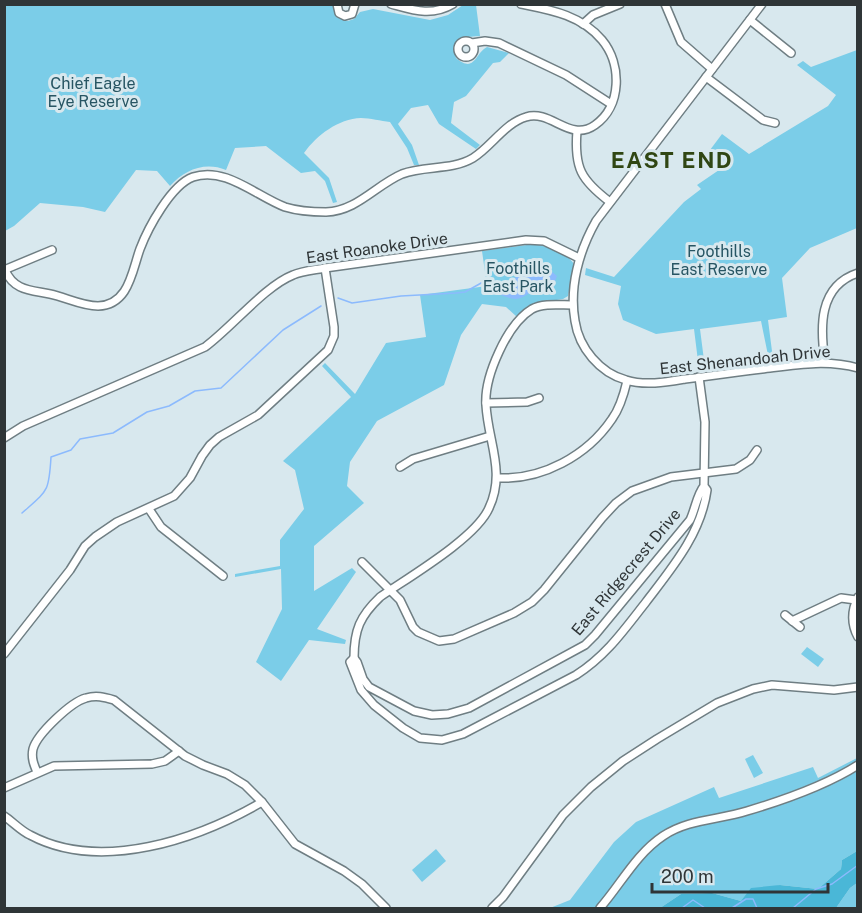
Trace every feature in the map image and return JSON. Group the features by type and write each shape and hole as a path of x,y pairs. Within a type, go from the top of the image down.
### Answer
{"street":[{"path":"337,4 339,13 345,16 352,14 355,4"},
{"path":"391,4 427,13 445,9 453,4"},
{"path":"52,250 5,270 12,283 27,291 49,294 88,305 106,305 116,301 124,293 151,227 167,201 179,186 190,178 212,175 225,178 287,207 306,212 328,212 359,202 401,175 458,164 473,158 510,126 527,117 544,117 577,131 595,125 611,104 616,82 614,61 603,41 583,24 560,13 521,4"},
{"path":"583,24 594,15 620,4"},
{"path":"664,4 681,42 712,69"},
{"name":"East Shenandoah Drive","path":"762,4 588,234 579,258 572,305 576,327 580,340 588,352 605,369 627,381 657,383 825,362 858,368"},
{"path":"750,20 791,53"},
{"path":"472,43 485,41 499,43 566,75 611,104"},
{"path":"706,77 763,120 775,123"},
{"path":"577,131 576,150 580,170 591,187 610,202"},
{"name":"East Roanoke Drive","path":"4,438 23,426 191,355 222,335 284,279 295,274 526,240 544,241 579,258"},
{"path":"4,654 70,570 85,546 106,528 174,496 182,489 202,456 219,437 258,415 328,350 334,336 334,327 325,268"},
{"path":"825,362 822,321 826,300 841,281 858,273"},
{"path":"354,658 354,637 369,607 464,538 489,510 498,478 486,403 489,379 502,347 521,318 532,309 544,305 572,305"},
{"name":"East Ridgecrest Drive","path":"699,377 705,422 705,473 704,486 696,508 690,520 595,635 573,653 469,708 448,714 432,715 414,711 369,687 354,658 350,662 353,673 366,698 403,728 420,738 442,740 463,734 593,665 608,651 688,544 702,512 707,490 704,486"},
{"path":"498,478 529,476 550,471 585,448 601,434 613,418 627,381"},
{"path":"486,403 526,402 538,398"},
{"path":"400,467 413,459 490,436"},
{"path":"362,562 400,600 413,627 418,632 439,641 454,639 514,613 532,602 602,518 632,491 671,477 736,469 750,460 757,450"},
{"path":"149,509 160,527 223,576"},
{"path":"792,621 841,598 857,599 852,621 858,637"},
{"path":"784,615 800,627"},
{"path":"492,909 563,815 615,767 657,739 717,703 753,689 772,685 834,690 858,687"},
{"path":"37,772 32,758 36,742 43,733 73,704 88,697 106,697 120,704 193,760 236,779 254,792 296,844 344,871 362,884 386,909"},
{"path":"4,788 37,772 60,765 152,764 165,761 179,751"},
{"path":"600,909 640,856 665,834 680,826 756,808 815,787 858,765"},
{"path":"4,816 29,835 68,849 104,852 144,847 196,834 234,818 262,802"}],"green space":[{"name":"Chief Eagle Eye Reserve","path":"5,4 333,5 336,17 348,21 354,19 360,12 373,9 430,20 448,15 463,5 476,5 480,36 460,39 454,49 456,58 467,64 471,63 487,47 509,53 500,62 493,63 466,96 454,102 451,123 480,145 476,149 439,124 428,105 411,108 398,124 412,145 419,165 414,165 407,148 390,122 364,118 352,119 336,125 315,140 304,153 329,178 337,202 333,203 325,181 315,171 301,173 266,146 235,148 226,170 210,166 195,169 182,175 170,186 157,171 136,170 105,212 83,207 40,203 5,231"},
{"name":"Foothills East Reserve","path":"857,50 857,228 810,248 782,278 787,317 768,320 773,359 769,360 761,321 700,329 705,368 699,369 694,329 656,334 623,320 618,304 621,286 585,275 586,268 614,277 684,202 701,189 697,185 719,170 720,161 717,153 710,150 722,134 749,154 828,106 836,95 797,65 803,61 811,67"},
{"name":"Foothills East Park","path":"534,244 561,253 574,264 568,296 538,303 517,317 506,307 482,304 461,335 444,385 377,421 350,462 347,486 364,503 314,546 314,591 352,568 356,572 317,629 346,640 345,644 309,640 281,681 256,662 282,609 281,569 235,577 235,574 280,566 280,540 304,509 295,470 283,461 351,397 322,366 325,363 355,394 386,343 426,337 420,295 487,286 482,251"},
{"path":"807,647 824,659 818,667 801,654"},
{"path":"753,755 763,773 754,778 745,759"},
{"path":"857,758 857,851 842,860 841,869 818,889 780,885 741,901 712,893 681,894 660,908 550,908 570,900 614,842 636,822 714,787 719,798 813,767 818,778"},
{"path":"436,849 446,861 422,882 412,870"},
{"path":"857,883 857,908 836,908 850,888"}],"shaded area":[{"path":"545,266 557,276 553,286 536,290 518,299 501,295 497,286"},
{"path":"857,851 857,883 850,888 836,908 660,908 681,894 712,893 741,901 751,888 780,885 818,889 841,869 842,860"}],"waterway":[{"path":"338,298 352,303 401,296 465,292 483,282 497,286"},
{"path":"22,513 46,490 51,457 71,450 80,439 113,433 147,412 169,406 195,391 221,388 283,330 321,306"},
{"path":"793,908 816,889 832,884 858,865"},
{"path":"732,908 746,899 753,899 757,908"},
{"path":"682,908 693,900 705,908"},
{"path":"777,908 785,908"}],"district":[{"name":"EAST END","path":"672,160"}]}
